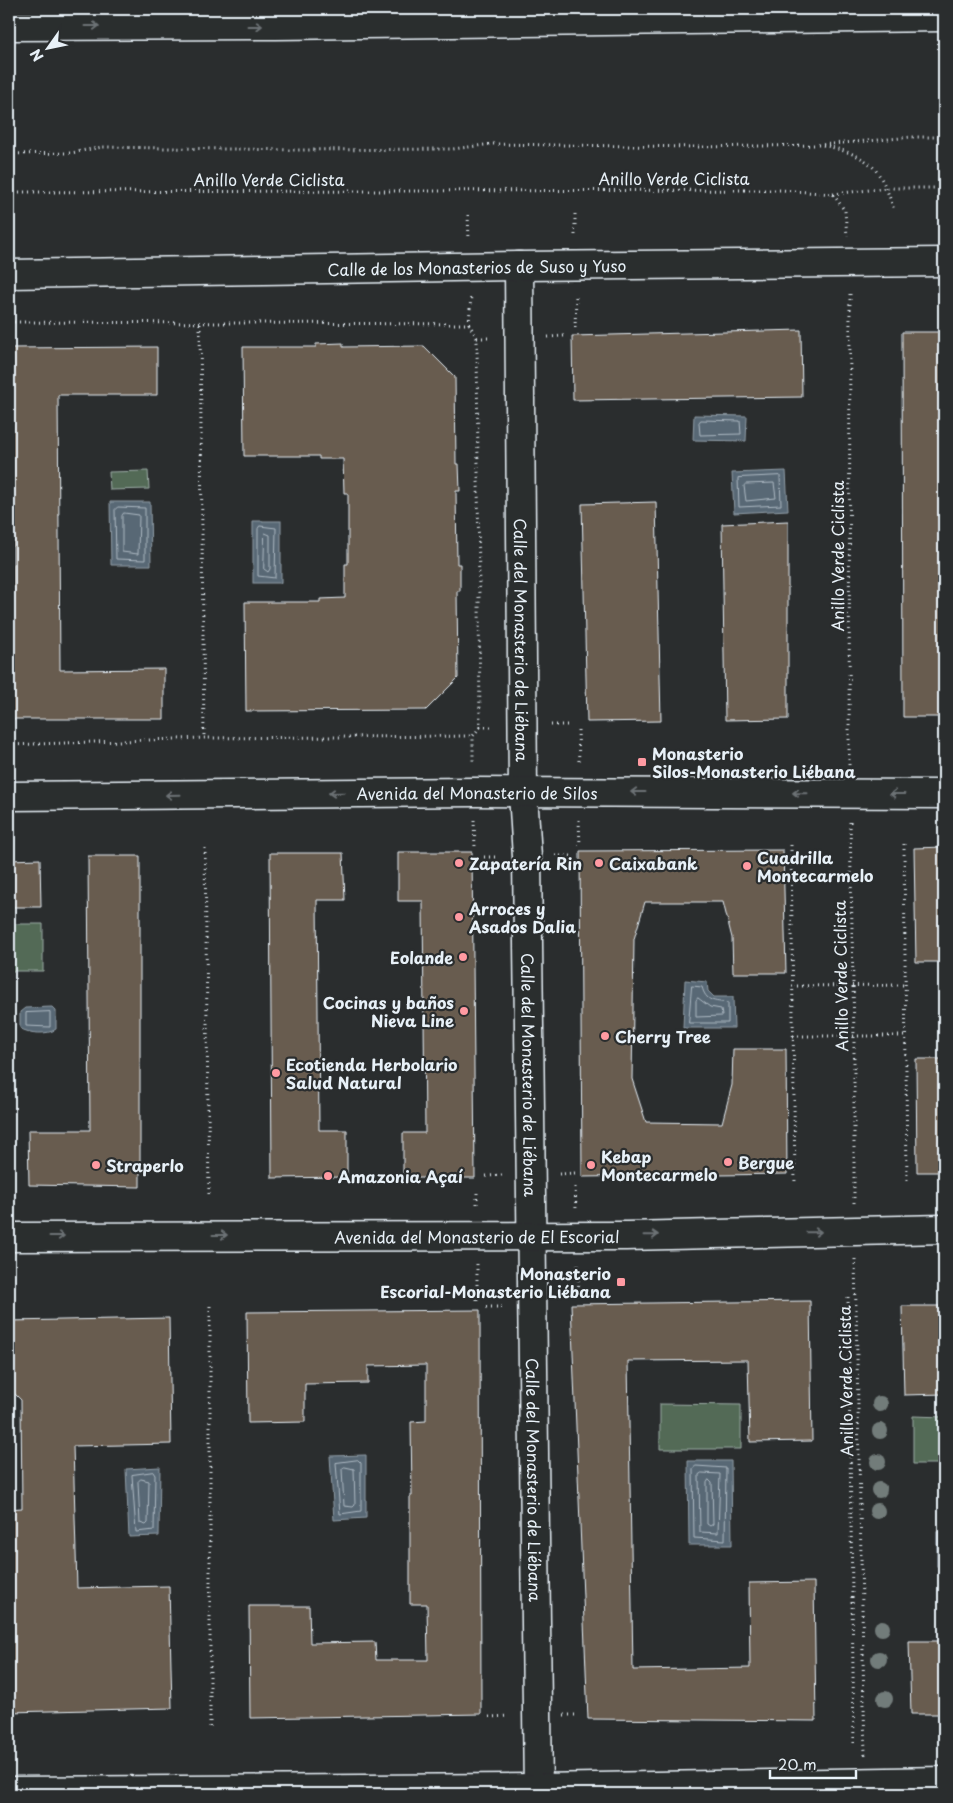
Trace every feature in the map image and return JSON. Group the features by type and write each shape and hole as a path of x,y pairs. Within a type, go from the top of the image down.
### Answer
{"main road":[{"path":"9,26 276,26 944,17"},
{"name":"Calle de los Monasterios de Suso y Yuso","path":"9,274 944,262"},
{"name":"Calle del Monasterio de Liébana","path":"519,266 523,793 527,857 538,1791"},
{"name":"Avenida del Monasterio de Silos","path":"9,796 643,792 944,794"},
{"name":"Avenida del Monasterio de El Escorial","path":"9,1237 532,1236 944,1229"},
{"path":"9,1791 538,1791 944,1781"}],"path":[{"path":"9,154 71,153 102,147 296,150 453,149 493,144 697,147 820,145 912,137 944,138"},
{"path":"820,145 848,152 872,164 887,188 894,210"},
{"path":"832,194 887,188 944,188"},
{"name":"Anillo Verde Ciclista","path":"9,192 781,190 832,194 845,211 850,262 849,794 854,1036 854,1231 864,1746"},
{"path":"9,322 469,324 477,338 480,727 473,736 473,763"},
{"path":"200,324 204,738"},
{"path":"9,745 204,738 473,736"},
{"path":"474,820 475,847"},
{"path":"904,844 907,1183"},
{"path":"791,845 795,1185"},
{"path":"205,848 209,1195"},
{"path":"792,986 905,985"},
{"path":"793,1036 906,1036"},
{"path":"848,1297 854,1745"},
{"path":"210,1305 210,1727"}],"green space":[{"path":"148,471 149,489 110,490 109,472"},
{"path":"9,924 43,924 43,971 10,971"},
{"path":"660,1404 741,1405 741,1449 660,1449"},
{"path":"913,1416 944,1417 944,1464 913,1464"}],"water":[{"path":"694,415 747,416 746,441 693,440"},
{"path":"786,471 788,510 734,513 732,473"},
{"path":"110,502 150,502 151,565 111,565"},
{"path":"253,521 281,521 281,583 253,583"},
{"path":"685,980 707,982 708,991 714,997 733,997 734,1028 683,1028"},
{"path":"52,1007 56,1011 56,1029 53,1031 38,1033 28,1032 20,1028 20,1012 25,1008"},
{"path":"366,1455 366,1518 334,1520 330,1456"},
{"path":"688,1461 731,1461 732,1545 689,1545"},
{"path":"160,1467 159,1536 129,1537 126,1469"},
{"path":"937,1532 944,1532 944,1566 937,1566"}],"building":[{"path":"801,330 802,397 573,400 572,336"},
{"path":"902,332 944,332 944,717 903,717"},
{"path":"343,343 343,347 424,346 455,377 456,464 459,464 460,491 456,491 457,564 460,564 460,591 457,591 458,678 426,710 246,711 245,602 320,602 320,599 345,598 345,564 348,564 348,493 344,493 343,459 319,459 319,456 244,456 243,347 316,347 316,344"},
{"path":"157,347 157,395 58,395 60,670 164,669 164,719 9,719 9,671 13,671 13,489 11,489 12,396 9,396 9,348"},
{"path":"656,502 661,721 587,722 582,504"},
{"path":"788,521 788,719 725,720 722,524"},
{"path":"944,847 944,962 916,962 914,848"},
{"path":"783,850 786,973 733,973 732,938 723,902 645,902 634,939 632,1079 646,1122 722,1123 732,1085 733,1049 786,1049 787,1174 582,1177 580,851"},
{"path":"398,852 472,852 475,1178 403,1178 403,1133 425,1133 423,901 398,901"},
{"path":"270,853 343,853 345,900 317,900 319,1130 347,1130 347,1177 272,1178"},
{"path":"88,856 140,856 140,1187 29,1185 28,1130 90,1130"},
{"path":"40,859 41,907 9,907 9,860"},
{"path":"916,1059 944,1059 944,1172 917,1172"},
{"path":"810,1301 812,1441 750,1442 748,1360 628,1361 633,1670 750,1668 749,1583 814,1582 816,1721 588,1719 571,1304"},
{"path":"902,1306 944,1306 944,1394 904,1395"},
{"path":"480,1310 481,1714 250,1718 249,1606 309,1606 310,1643 375,1642 376,1660 428,1660 427,1604 410,1604 411,1422 426,1421 426,1365 368,1366 368,1383 305,1384 305,1422 248,1423 247,1312"},
{"path":"169,1318 171,1444 73,1446 77,1588 169,1586 172,1708 9,1712 9,1509 22,1508 21,1400 9,1388 9,1321"},
{"path":"909,1641 944,1641 944,1714 911,1714"}],"place":[{"name":"Monasterio Silos-Monasterio Liébana","path":"642,762"},
{"name":"Zapatería Rin","path":"459,863"},
{"name":"Caixabank","path":"599,863"},
{"name":"Cuadrilla Montecarmelo","path":"747,866"},
{"name":"Arroces y Asados Dalia","path":"459,917"},
{"name":"Eolande","path":"463,957"},
{"name":"Cocinas y baños Nieva Line","path":"464,1011"},
{"name":"Cherry Tree","path":"605,1036"},
{"name":"Ecotienda Herbolario Salud Natural","path":"276,1073"},
{"name":"Bergue","path":"728,1162"},
{"name":"Straperlo","path":"96,1165"},
{"name":"Kebap Montecarmelo","path":"591,1165"},
{"name":"Amazonia Açaí","path":"328,1176"},
{"name":"Monasterio Escorial-Monasterio Liébana","path":"621,1282"}]}
